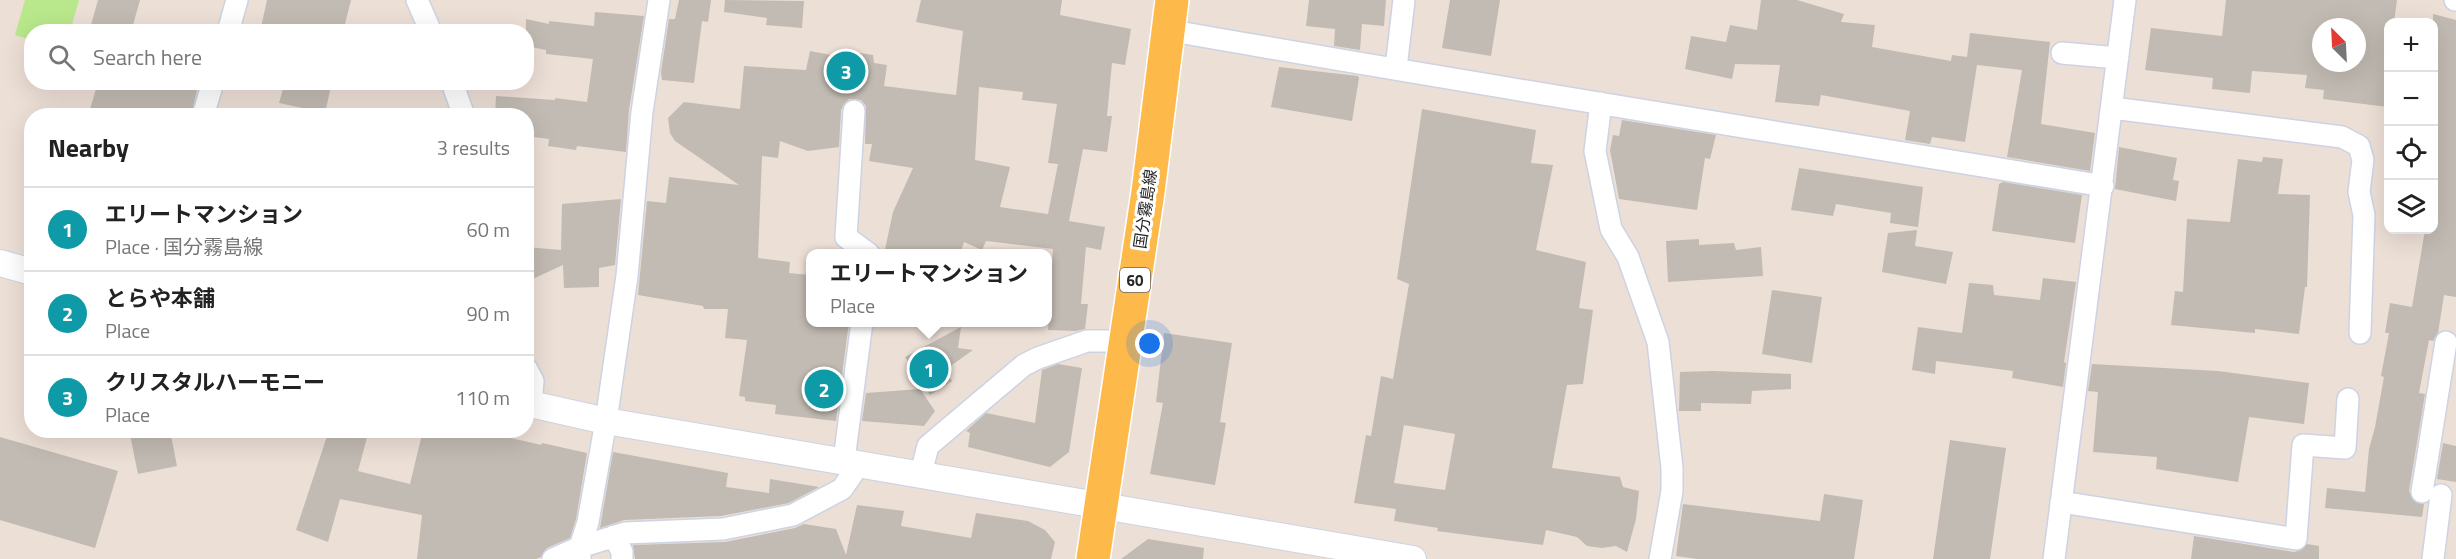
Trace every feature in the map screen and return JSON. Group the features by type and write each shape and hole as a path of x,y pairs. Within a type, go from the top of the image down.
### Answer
{"main road":[{"name":"国分霧島線","path":"1093,559 1148,192 1169,15"}],"street":[{"path":"230,24 237,0"},
{"path":"417,0 428,24"},
{"path":"580,553 588,522 606,421 627,276 642,112 659,0"},
{"path":"1396,68 1404,0"},
{"path":"2054,559 2125,0"},
{"path":"1169,15 1396,68 2103,186"},
{"path":"2062,53 2118,58"},
{"path":"205,108 211,90"},
{"path":"455,90 461,108"},
{"path":"1601,104 1595,151 1611,229 1628,257 1658,342 1672,468 1672,491 1660,559"},
{"path":"2112,108 2342,136 2359,146 2363,160 2359,192 2364,215 2360,333"},
{"path":"854,111 846,237 862,249"},
{"path":"0,263 24,270"},
{"path":"553,559 580,553 625,532 723,530 793,515 842,489 852,462 862,327"},
{"path":"921,473 928,447 1024,365 1087,341 1126,341"},
{"path":"2433,559 2433,494 2446,342"},
{"path":"2061,502 2296,539 2302,445 2345,448 2348,399"},
{"path":"534,405 606,421 921,473 1413,559"},
{"path":"614,536 622,552 622,559"}],"green space":[{"path":"25,0 79,0 72,24 24,24 24,38 15,35"}],"building":[{"path":"98,0 140,0 133,24 91,24"},
{"path":"267,0 351,0 345,24 262,24"},
{"path":"679,0 711,0 708,22 702,21 694,83 662,80 661,72 669,19 675,19"},
{"path":"725,0 804,1 802,28 766,25 767,18 724,12"},
{"path":"921,0 1062,0 1060,15 1131,29 1125,65 1112,63 1107,116 1112,116 1107,152 1083,149 1069,221 1105,227 1101,250 1086,247 1081,304 1088,304 1085,329 1048,330 1048,327 1052,327 1053,249 986,241 982,249 964,242 962,249 885,249 893,212 913,168 869,161 872,144 865,144 866,106 861,100 849,99 841,110 839,147 808,151 780,141 778,158 762,156 758,258 790,262 789,273 806,275 806,327 848,327 836,421 775,414 776,405 745,401 745,397 739,396 747,340 725,338 728,309 704,309 703,306 638,295 647,201 666,203 669,177 739,185 675,141 670,133 668,118 684,102 740,109 744,66 806,70 810,51 852,59 853,52 873,55 874,63 887,65 884,86 956,95 963,31 916,22","holes":["979,87 1023,92 1022,100 1057,104 1048,163 1058,164 1048,214 1000,207 1010,167 975,160"]},
{"path":"1309,0 1386,0 1384,26 1362,24 1360,50 1334,46 1335,29 1306,26"},
{"path":"1450,0 1500,0 1491,56 1442,48"},
{"path":"1761,0 1797,0 1844,14 1841,22 1875,25 1872,47 1951,61 1952,55 1967,57 1970,33 2050,42 2041,124 2095,133 2090,171 2007,157 2022,70 1977,65 1965,142 1932,137 1930,144 1905,140 1910,111 1821,95 1819,106 1775,102 1780,65 1735,64 1732,79 1685,69 1691,36 1726,42 1730,25 1757,30"},
{"path":"2226,0 2397,0 2395,18 2384,18 2384,107 2323,99 2324,90 2305,88 2307,75 2252,71 2250,93 2212,89 2213,78 2145,70 2151,28 2222,36"},
{"path":"595,12 644,16 629,110 626,152 577,146 576,150 548,146 549,139 534,137 534,108 495,108 496,96 555,100 555,98 587,102 593,59 546,54 546,50 534,48 534,24 526,24 526,19 549,24 549,21 594,26"},
{"path":"2433,14 2456,20 2456,297 2444,295 2438,333 2433,341 2429,340 2419,393 2425,394 2409,491 2414,501 2424,504 2422,517 2325,508 2327,488 2365,492 2369,449 2384,377 2381,376 2389,333 2385,333 2390,303 2412,307 2424,234 2438,234 2438,18 2433,18"},
{"path":"1279,67 1358,76 1352,121 1271,107"},
{"path":"96,90 197,90 193,108 90,108"},
{"path":"283,90 330,90 326,108 302,108 279,103"},
{"path":"1422,109 1536,130 1531,163 1553,165 1536,250 1586,262 1579,308 1593,310 1583,384 1567,385 1552,468 1620,477 1623,487 1639,491 1636,519 1627,552 1616,546 1602,548 1587,546 1577,537 1546,530 1543,545 1437,531 1438,528 1394,521 1396,509 1354,503 1366,435 1371,436 1381,376 1393,379 1409,284 1397,279","holes":["1404,425 1455,434 1445,490 1394,483"]},
{"path":"1622,120 1716,135 1710,159 1705,158 1697,210 1619,199 1610,150 1613,135 1619,136"},
{"path":"2119,147 2177,158 2173,180 2179,181 2176,201 2115,189"},
{"path":"2263,157 2283,159 2278,194 2310,195 2307,287 2305,287 2299,334 2255,329 2255,333 2171,325 2175,291 2183,292 2187,219 2230,222 2238,159 2262,162"},
{"path":"1799,168 1923,187 1918,227 1890,223 1891,213 1836,204 1833,216 1791,210"},
{"path":"2003,182 2082,195 2075,243 1992,231 1999,184"},
{"path":"621,199 615,265 599,268 599,287 564,288 563,265 534,278 534,248 561,250 562,204"},
{"path":"1917,230 1915,246 1953,252 1946,284 1882,272 1888,233"},
{"path":"1699,239 1699,245 1734,243 1736,250 1761,247 1763,276 1668,282 1666,241"},
{"path":"2043,278 2076,282 2064,362 2066,363 2063,387 2012,378 2013,371 1936,361 1935,374 1912,370 1918,327 1962,333 1969,283 1993,285 1994,295 2040,300"},
{"path":"1772,290 1822,297 1812,363 1762,354"},
{"path":"961,327 958,348 973,350 945,370 952,381 930,395 905,357"},
{"path":"1164,333 1232,343 1220,422 1226,423 1215,485 1150,474 1163,403 1156,402"},
{"path":"1058,364 1082,368 1069,452 1050,467 968,447 970,433 966,431 986,413 1035,423 1042,370"},
{"path":"2092,364 2218,371 2309,383 2304,424 2249,417 2238,482 2156,469 2157,457 2093,452 2098,392 2088,391"},
{"path":"1680,372 1791,374 1791,389 1752,391 1751,404 1701,403 1701,411 1679,411"},
{"path":"920,389 935,411 924,426 862,421 866,393"},
{"path":"0,437 118,471 95,548 0,520"},
{"path":"131,438 172,438 177,466 138,474"},
{"path":"326,438 367,438 358,471 410,484 421,438 512,438 587,453 576,519 570,538 547,548 541,557 536,559 417,559 422,515 340,499 328,542 296,530"},
{"path":"1950,440 2006,448 1990,559 1933,559"},
{"path":"2443,443 2456,446 2456,482 2437,479"},
{"path":"613,452 728,473 726,487 769,493 770,479 819,487 789,503 721,516 624,520 600,528"},
{"path":"1824,494 1863,500 1854,559 1697,559 1676,556 1683,504 1820,521"},
{"path":"857,505 904,511 901,526 971,538 976,513 1028,521 1045,530 1055,542 1051,559 635,559 633,545 725,542 795,528 804,524 836,529 846,555"},
{"path":"2194,536 2294,552 2301,550 2307,544 2319,546 2319,559 2191,559"},
{"path":"1148,539 1204,548 1203,559 1121,559"}],"place":[{"name":"クリスタルハーモニー","path":"846,71"},
{"name":"エリートマンション","path":"929,369"},
{"name":"とらや本舗","path":"824,389"}]}
